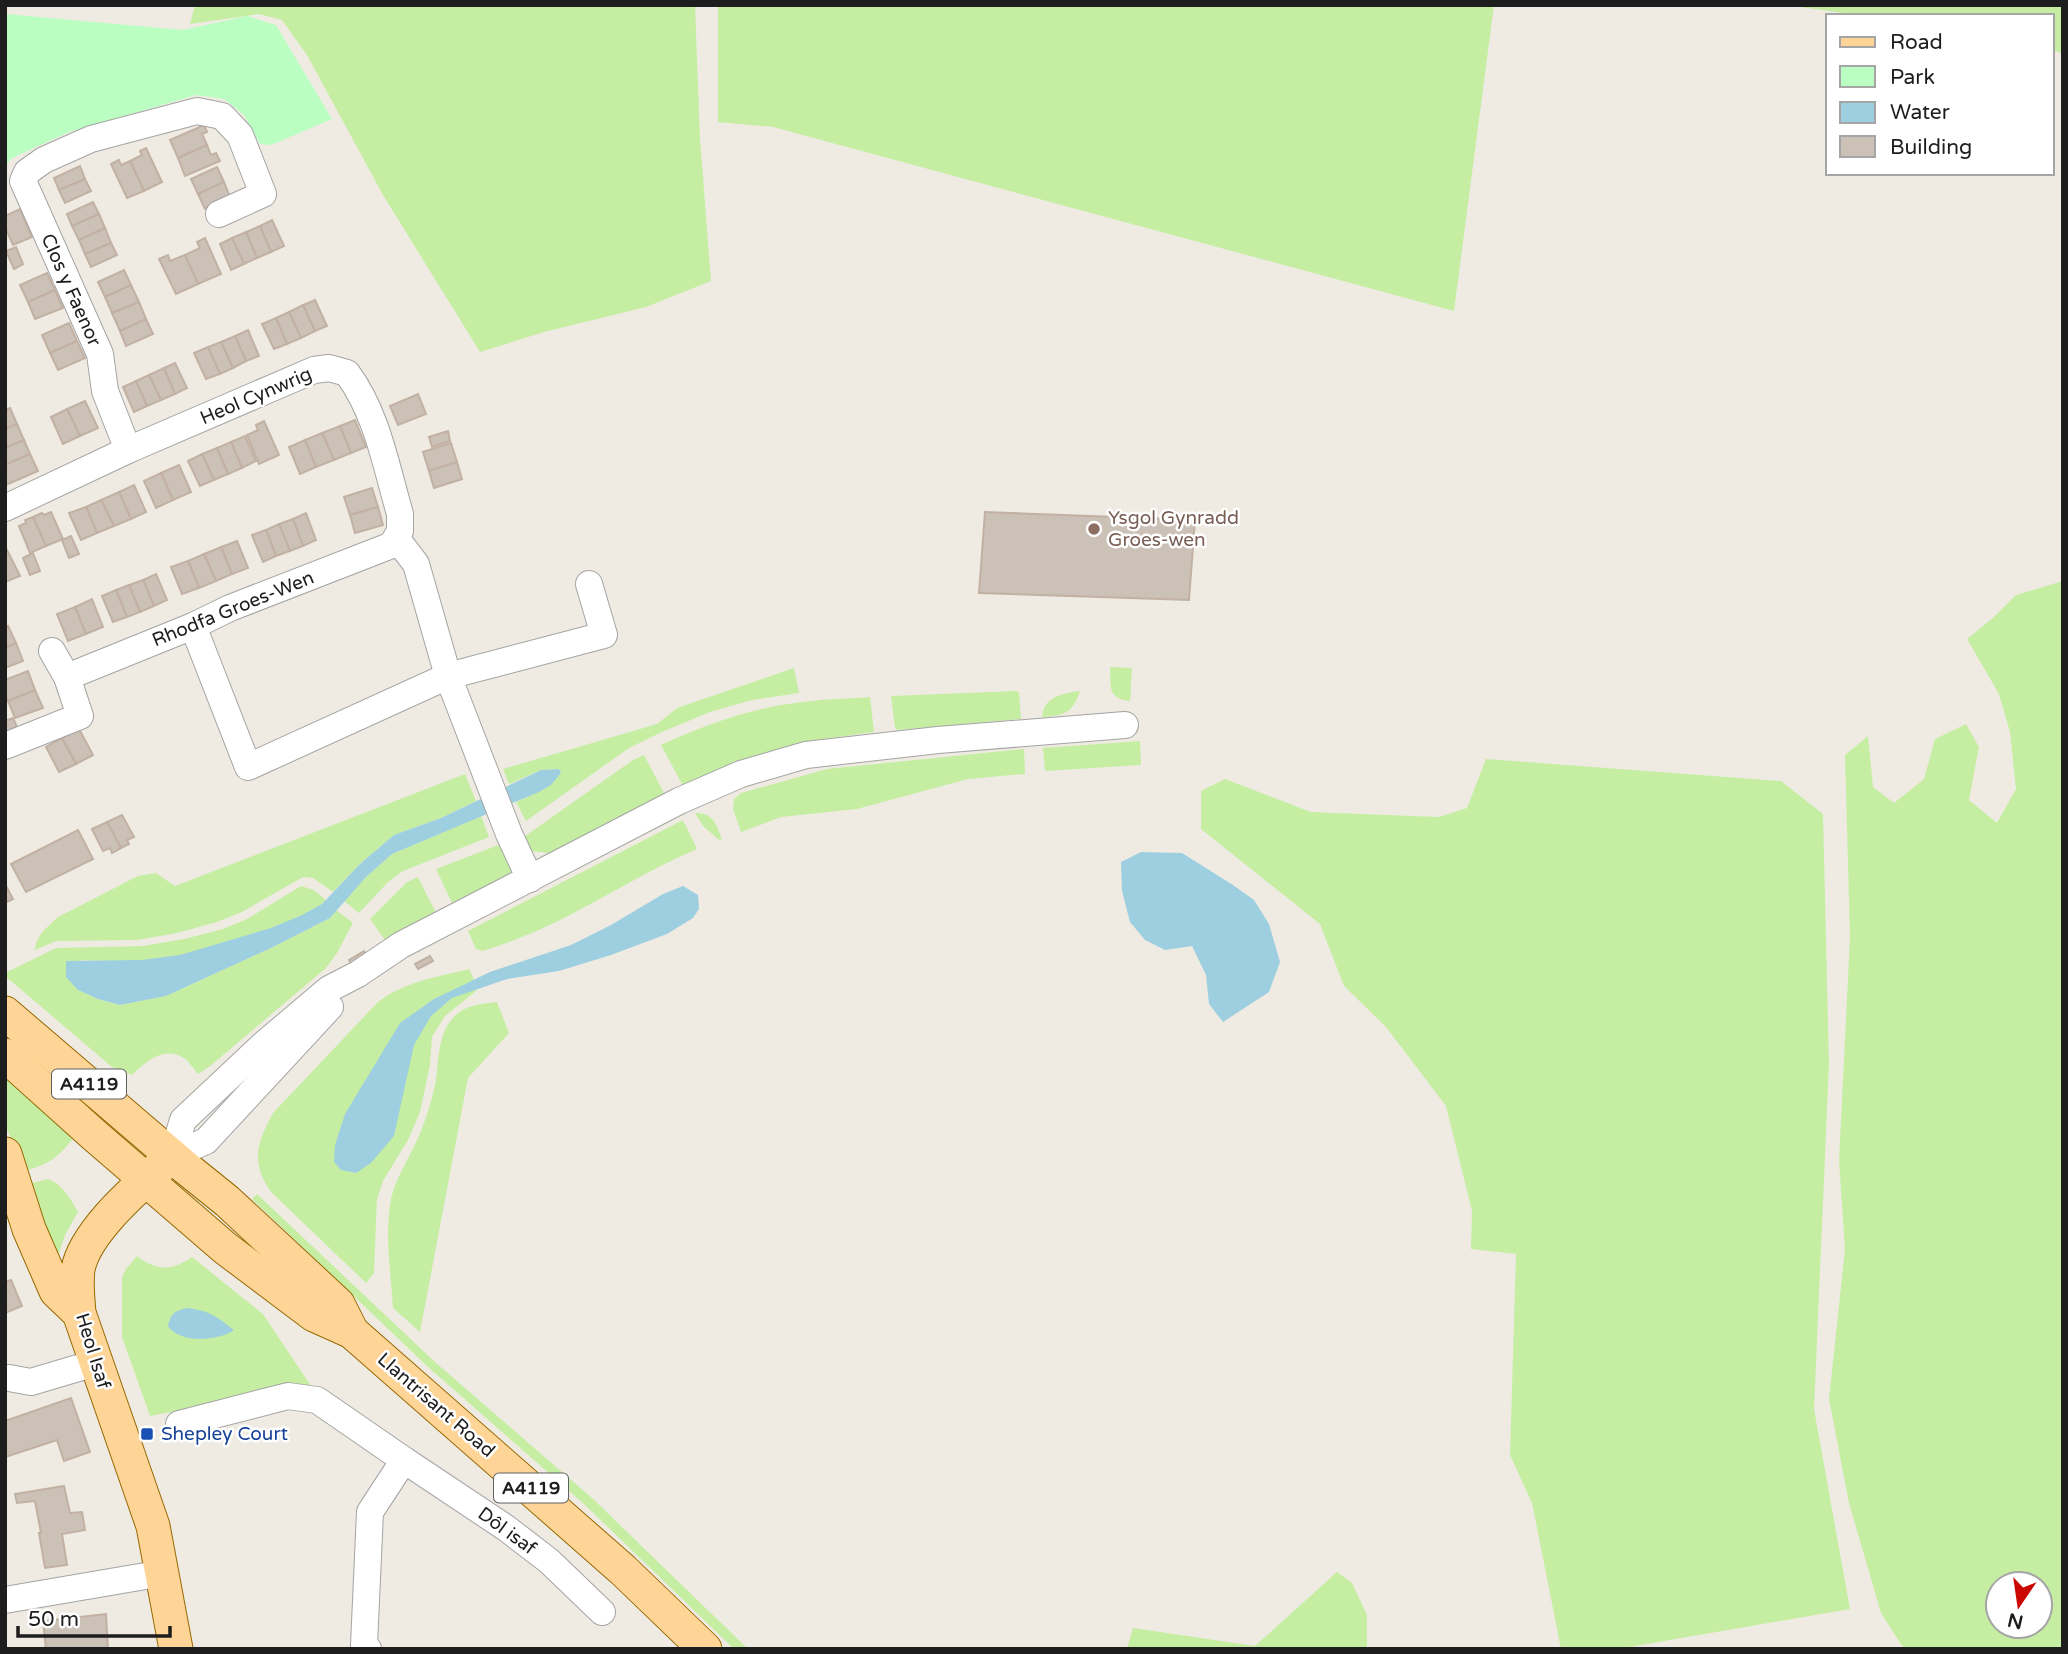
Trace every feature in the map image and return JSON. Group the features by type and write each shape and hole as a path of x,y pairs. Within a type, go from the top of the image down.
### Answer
{"main road":[{"name":"Llantrisant Road","path":"5,1013 227,1201 338,1304 352,1332"},
{"name":"Llantrisant Road","path":"5,1055 225,1248 314,1315 352,1332 623,1570 705,1649"},
{"path":"5,1154 29,1229 56,1290 79,1313"},
{"name":"Heol Isaf","path":"172,1156 105,1222 86,1249 78,1269 79,1313 150,1516 176,1649"}],"street":[{"path":"18,181 44,160 90,139 197,111 222,116 240,135 263,194 219,214"},
{"name":"Clos y Faenor","path":"18,181 100,354 105,391 128,450"},
{"name":"Heol Cynwrig","path":"5,508 128,450 314,370 329,368 347,373 369,409 400,514 397,539"},
{"path":"397,539 416,564 448,676 509,834 530,879"},
{"name":"Rhodfa Groes-Wen","path":"67,677 193,626 230,608 392,545 397,539"},
{"path":"193,626 248,767 448,676 604,635 590,584"},
{"path":"5,746 80,716 67,677 52,652"},
{"path":"172,1156 206,1141 339,998 358,974 401,945 679,801 741,774 806,755 938,740 1125,725"},
{"path":"9,1378 31,1382 95,1363"},
{"name":"Dôl isaf","path":"179,1424 288,1396 317,1399 404,1461 506,1528 549,1561 603,1612"},
{"path":"368,1649 365,1645 370,1512 404,1461"},
{"path":"5,1600 163,1573"}],"green space":[{"path":"195,5 695,5 700,138 711,281 646,307 544,332 480,352 383,195 307,55 282,20 259,14 190,24"},
{"path":"718,5 1494,5 1454,311 773,127 718,122"},
{"path":"1786,5 2063,5 2063,54 2054,51 2054,14 1851,14"},
{"path":"5,14 183,30 247,16 276,25 332,119 271,145 260,144 244,115 224,99 196,95 69,132 12,158 5,166"},
{"path":"2063,581 2063,1649 1904,1649 1881,1613 1849,1503 1829,1399 1845,1249 1839,1161 1850,937 1845,755 1868,736 1873,787 1894,803 1924,779 1935,739 1966,724 1979,747 1969,800 1997,823 2016,789 2010,732 1999,694 1967,639 2016,595"},
{"path":"1110,667 1132,668 1130,701 1117,698 1114,694"},
{"path":"794,668 799,693 752,700 710,712 662,732 629,748 526,821 516,802 546,787 561,773 559,769 541,770 509,784 503,769 657,724 677,708"},
{"path":"1080,691 1074,704 1066,712 1042,717 1046,705 1055,697"},
{"path":"1019,692 1021,719 897,730 895,728 891,696"},
{"path":"870,697 874,732 763,753 683,786 661,745 760,709 804,702"},
{"path":"1140,741 1141,765 1045,771 1043,748"},
{"path":"1024,749 1025,774 968,779 857,809 781,817 741,832 733,809 734,799 741,793 827,769"},
{"path":"644,755 665,795 569,847 548,853 531,851 521,839 633,760"},
{"path":"1486,759 1781,781 1823,814 1829,1064 1814,1409 1850,1609 1618,1649 1561,1649 1532,1503 1510,1455 1516,1254 1471,1249 1472,1211 1446,1106 1386,1027 1344,986 1320,924 1201,829 1201,791 1225,779 1311,812 1439,817 1467,808"},
{"path":"465,774 476,801 441,818 394,835 333,892 313,878 303,877 242,912 177,933 137,940 56,941 35,950 42,932 58,917 138,876 156,873 175,886"},
{"path":"695,813 710,817 722,839 719,840 703,826"},
{"path":"481,816 489,837 403,871 388,882 359,913 344,901 392,854"},
{"path":"683,820 697,849 540,930 483,951 476,949 468,931"},
{"path":"506,842 512,869 509,875 453,905 436,869"},
{"path":"418,877 436,913 387,943 370,919 407,882"},
{"path":"301,886 314,890 326,900 300,916 258,933 167,958 128,961 80,960 78,990 120,1005 166,996 271,948 330,918 336,910 353,923 326,968 198,1074 184,1058 168,1053 154,1057 132,1075 112,1067 5,976 5,973 56,948 143,946 223,929 247,919"},
{"path":"469,969 476,991 445,1016 432,1037 430,1065 420,1112 408,1140 383,1181 377,1199 374,1273 366,1283 271,1192 260,1171 260,1143 273,1113 377,1003 409,985"},
{"path":"497,1002 509,1033 468,1078 420,1332 393,1308 388,1244 392,1197 427,1113 436,1081 443,1034 447,1026 457,1014 468,1008"},
{"path":"5,1077 47,1114 77,1133 55,1158 24,1171 5,1124"},
{"path":"48,1179 62,1188 78,1212 65,1235 58,1256 28,1184"},
{"path":"257,1194 435,1362 592,1498 748,1649 734,1649 585,1505 428,1367 252,1199"},
{"path":"137,1256 157,1267 178,1265 192,1257 263,1314 313,1389 298,1388 150,1416 122,1337 122,1277"},
{"path":"1337,1572 1352,1583 1367,1615 1367,1649 1127,1649 1133,1628 1255,1646"}],"water":[{"path":"559,769 561,773 551,785 539,792 392,854 366,877 330,918 166,996 120,1005 78,990 66,977 66,961 141,960 180,955 271,928 302,915 322,904 360,864 394,835 441,818 541,770"},
{"path":"1141,852 1182,853 1254,900 1269,924 1280,962 1269,992 1223,1022 1209,1004 1206,975 1192,946 1165,950 1145,940 1130,922 1122,891 1121,862"},
{"path":"683,886 698,895 699,909 693,918 667,934 559,971 507,979 452,998 431,1016 414,1045 394,1136 371,1163 356,1173 341,1170 334,1162 335,1145 345,1114 400,1023 434,999 490,972 571,945 663,894"},
{"path":"187,1308 212,1315 234,1330 219,1337 200,1339 181,1336 168,1326 174,1313"}],"building":[{"path":"204,125 207,132 202,134 207,145 178,158 170,140"},
{"path":"207,145 211,155 216,153 220,161 185,176 178,158"},
{"path":"146,148 162,182 144,191 130,161 142,155 140,151"},
{"path":"119,160 121,165 130,161 144,191 127,198 111,164"},
{"path":"80,166 85,179 59,190 54,178"},
{"path":"217,167 224,182 198,194 191,179"},
{"path":"85,179 91,191 65,203 59,190"},
{"path":"224,182 230,197 205,209 198,194"},
{"path":"93,202 99,214 72,226 67,214"},
{"path":"20,209 32,237 13,245 5,227 5,216"},
{"path":"99,214 105,228 79,240 72,226"},
{"path":"272,220 284,246 271,252 260,226"},
{"path":"260,226 271,252 257,258 246,232"},
{"path":"105,228 111,243 85,254 79,240"},
{"path":"246,232 257,258 244,264 232,238"},
{"path":"205,238 221,274 198,284 185,255 200,248 197,242"},
{"path":"232,238 244,264 231,270 220,244"},
{"path":"111,243 117,255 91,267 85,254"},
{"path":"16,247 23,264 14,269 6,251"},
{"path":"168,255 170,261 185,255 198,284 176,294 159,259"},
{"path":"124,270 131,285 105,297 98,282"},
{"path":"47,273 55,290 28,302 20,285"},
{"path":"131,285 139,302 112,313 105,297"},
{"path":"55,290 63,308 35,319 28,302"},
{"path":"315,300 327,326 315,331 303,305"},
{"path":"139,302 146,319 120,331 112,313"},
{"path":"303,305 315,331 301,338 289,312"},
{"path":"289,312 301,338 287,344 276,318"},
{"path":"276,318 287,344 274,349 262,324"},
{"path":"146,319 153,334 126,346 120,331"},
{"path":"69,323 77,341 50,353 42,335"},
{"path":"248,330 259,356 246,361 235,336"},
{"path":"235,336 246,361 233,368 221,342"},
{"path":"77,341 85,358 58,370 50,353"},
{"path":"221,342 233,368 220,374 208,347"},
{"path":"208,347 220,374 206,379 194,353"},
{"path":"175,363 187,388 175,394 164,368"},
{"path":"164,368 175,394 161,400 149,375"},
{"path":"149,375 161,400 147,406 136,381"},
{"path":"136,381 147,406 134,412 123,387"},
{"path":"418,394 426,414 398,425 390,406"},
{"path":"85,401 98,428 80,436 67,409"},
{"path":"10,408 17,424 5,429 5,410"},
{"path":"67,409 80,436 63,444 51,417"},
{"path":"355,420 366,447 351,453 340,426"},
{"path":"264,421 279,455 259,464 247,435 258,430 256,425"},
{"path":"17,424 24,440 5,448 5,429"},
{"path":"340,426 351,453 334,460 322,433"},
{"path":"448,431 450,441 432,447 429,437"},
{"path":"322,433 334,460 316,467 305,440"},
{"path":"245,436 256,461 242,468 231,442"},
{"path":"24,440 30,454 5,465 5,448"},
{"path":"305,440 316,467 300,474 289,447"},
{"path":"231,442 242,468 228,474 217,448"},
{"path":"451,443 457,462 429,471 423,452"},
{"path":"217,448 228,474 214,480 202,454"},
{"path":"30,454 38,471 6,485 5,465"},
{"path":"202,454 214,480 200,486 188,461"},
{"path":"457,462 462,479 434,488 429,471"},
{"path":"179,465 191,492 173,500 161,473"},
{"path":"161,473 173,500 156,508 144,481"},
{"path":"134,485 146,512 131,519 119,492"},
{"path":"372,488 378,507 350,515 344,497"},
{"path":"119,492 131,519 114,526 101,500"},
{"path":"101,500 114,526 97,533 86,507"},
{"path":"86,507 97,533 81,540 69,513"},
{"path":"378,507 383,525 355,533 350,515"},
{"path":"51,512 63,539 46,546 33,517"},
{"path":"985,512 1195,520 1189,600 979,593"},
{"path":"306,513 316,540 303,546 293,519"},
{"path":"33,517 46,546 30,553 19,526"},
{"path":"293,519 303,546 290,551 279,524"},
{"path":"279,524 290,551 276,556 266,530"},
{"path":"266,530 276,556 263,562 252,535"},
{"path":"71,536 79,554 69,558 62,540"},
{"path":"237,541 248,568 232,574 221,547"},
{"path":"5,546 20,576 5,582"},
{"path":"221,547 232,574 216,581 204,554"},
{"path":"33,553 40,571 30,575 23,558"},
{"path":"204,554 216,581 199,588 188,561"},
{"path":"188,561 199,588 182,594 171,567"},
{"path":"156,574 167,600 154,606 143,580"},
{"path":"143,580 154,606 140,612 129,585"},
{"path":"129,585 140,612 127,617 116,590"},
{"path":"116,590 127,617 113,622 102,596"},
{"path":"92,599 103,627 86,634 75,607"},
{"path":"75,607 86,634 68,641 57,614"},
{"path":"8,626 16,643 5,648 5,627"},
{"path":"16,643 23,661 5,668 5,648"},
{"path":"28,671 35,690 8,701 5,695 5,680"},
{"path":"35,690 43,708 15,718 8,701"},
{"path":"13,718 17,727 5,732 5,721"},
{"path":"79,729 93,755 76,764 62,738"},
{"path":"62,738 76,764 59,772 46,747"},
{"path":"122,815 134,837 127,840 129,844 121,848 107,822"},
{"path":"107,822 121,848 112,853 110,848 103,851 92,829"},
{"path":"78,830 93,859 26,892 11,864"},
{"path":"5,884 13,899 5,903"},
{"path":"364,951 367,956 352,965 349,960"},
{"path":"430,956 433,961 418,969 415,964"},
{"path":"11,1280 22,1306 5,1313 5,1282"},
{"path":"71,1398 90,1452 64,1461 57,1440 5,1457 5,1421"},
{"path":"64,1486 70,1513 82,1512 85,1530 62,1534 67,1565 45,1568 35,1501 17,1503 15,1494"},
{"path":"106,1614 108,1649 46,1649 43,1621"}],"place":[{"name":"Ysgol Gynradd Groes-wen","path":"1094,529"},
{"name":"Shepley Court","path":"147,1434"}]}
